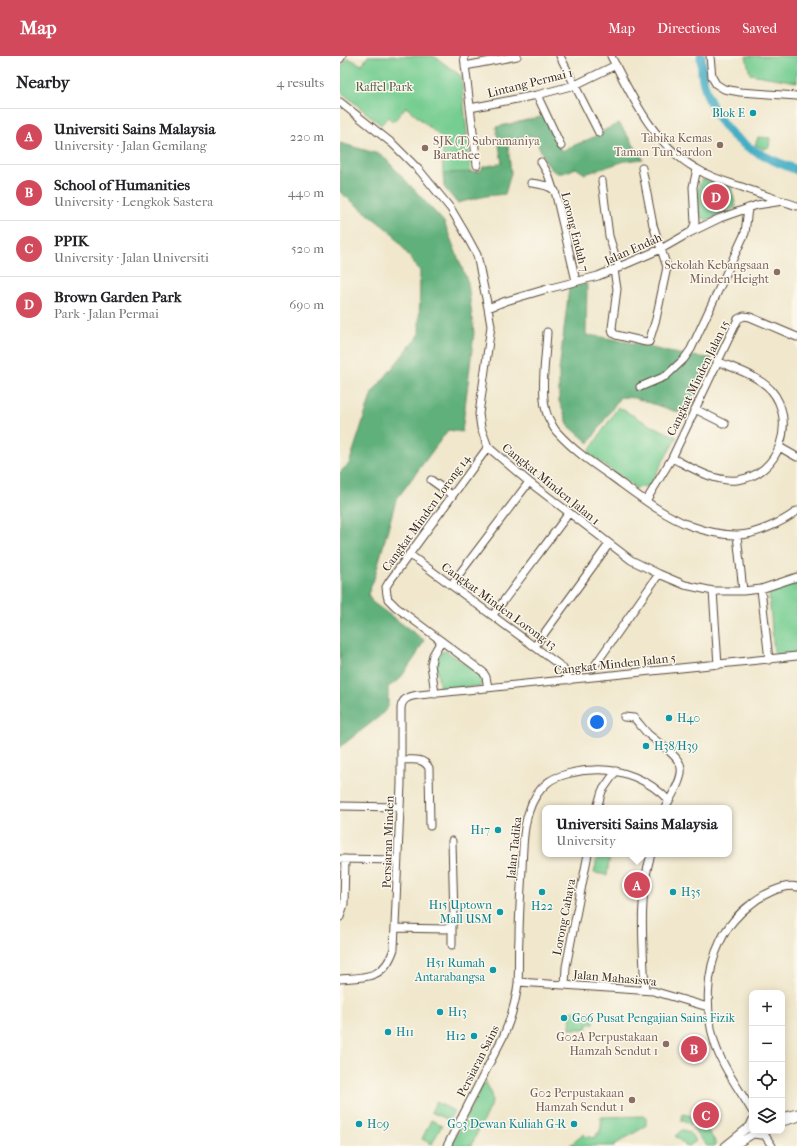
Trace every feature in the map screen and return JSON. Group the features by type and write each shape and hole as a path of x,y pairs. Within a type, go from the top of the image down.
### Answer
{"street":[{"path":"464,56 477,165"},
{"path":"465,66 512,56"},
{"path":"560,56 599,133"},
{"path":"611,56 631,95 651,126 676,155 696,169 722,181 797,206"},
{"path":"710,56 712,77 716,84 724,89 740,92 797,96"},
{"name":"Lintang Permai 1","path":"470,108 537,96 575,85 616,65"},
{"path":"537,96 561,146"},
{"name":"Cangkat Minden Jalan 1","path":"340,102 393,144 420,172 451,209 477,254 491,326 479,414 480,428 488,447 529,482 609,544 631,560 658,574 685,585 713,591 743,591 760,589 797,577"},
{"path":"541,162 548,174 553,189"},
{"path":"602,181 609,236 616,269 617,289 612,328 613,333 646,342 651,340 667,267 653,225 642,168"},
{"path":"692,231 695,227 696,218 693,187 696,169"},
{"name":"Lorong Endah 7","path":"531,183 540,184 553,189 576,281"},
{"path":"757,193 760,200 757,205"},
{"name":"Jalan Endah","path":"488,308 506,301 598,276 662,249 705,224 757,205 782,201"},
{"path":"640,387 666,376 684,359 691,349 745,233 748,208"},
{"path":"696,218 701,223 705,224"},
{"name":"Cangkat Minden Jalan 15","path":"646,502 672,458 736,322 744,316 750,317 797,337"},
{"path":"548,332 544,402 547,415 556,431 575,450 646,502 690,526 708,531 737,535 764,529 797,511"},
{"path":"672,458 710,476 729,480 738,480 761,472 774,460 781,448 784,423 783,413 778,397 759,380 718,361"},
{"path":"695,409 725,424"},
{"name":"Cangkat Minden Lorong 14","path":"488,447 386,587 388,599 396,607 483,672 486,677 488,688"},
{"path":"781,448 797,457"},
{"path":"431,480 452,495"},
{"path":"451,584 529,482"},
{"path":"493,615 569,513"},
{"path":"737,535 743,591"},
{"path":"535,646 609,544"},
{"name":"Cangkat Minden Lorong 13","path":"409,554 562,667 570,680"},
{"path":"593,668 658,574"},
{"path":"760,589 769,660"},
{"path":"713,591 718,665"},
{"path":"435,694 431,664 433,655 440,641"},
{"name":"Cangkat Minden Jalan 5","path":"435,694 797,656"},
{"name":"Persiaran Minden","path":"340,979 368,977 378,973 383,969 389,960 394,949 400,807 400,708 402,703 410,697 435,694"},
{"path":"624,717 634,718 650,736 665,747 680,765 680,774 674,793 667,805"},
{"path":"401,760 421,760 430,768 430,826"},
{"name":"Jalan Tadika","path":"518,982 524,832 529,811 535,797 552,779 579,772 602,769 616,771 640,779 660,792 669,801"},
{"path":"598,805 602,791 616,771"},
{"path":"340,806 400,807"},
{"path":"452,841 454,918 452,926 452,945"},
{"name":"Lorong Cahaya","path":"565,985 566,967 587,857"},
{"path":"645,990 643,927 645,883 650,857"},
{"path":"340,917 344,904 342,859 398,860"},
{"path":"749,1106 725,1065 713,1035 708,1007 709,989 715,955 726,930 746,907 775,890 790,886 797,887"},
{"path":"395,928 446,928 452,926"},
{"name":"Jalan Mahasiswa","path":"518,982 645,990 662,993 708,1007"},
{"name":"Persiaran Sains","path":"447,1146 510,1022 518,982"},
{"path":"785,1116 797,1113"},
{"path":"785,1121 797,1118"},
{"path":"725,1146 749,1125"},
{"path":"734,1146 754,1134 758,1136 762,1134"},
{"path":"767,1134 772,1146"}],"green space":[{"name":"Raffel Park","path":"368,56 434,56 461,76 471,173 443,173 442,138 406,107 393,122 388,117 381,125 340,91 340,69 348,58 362,65"},
{"path":"746,56 797,56 797,82 750,74"},
{"path":"545,116 561,151 601,134 603,131 619,123 643,159 625,161 585,174 576,168 558,173 554,172 547,164 535,137 525,136 508,145 511,173 505,194 486,196 457,203 444,187 443,173 477,172 482,170 483,167 502,163 496,127"},
{"path":"758,137 770,138 769,147 764,149 755,145"},
{"path":"340,143 382,155 444,222 468,283 474,333 462,432 448,430 396,500 374,579 368,594 372,602 424,640 416,656 399,680 388,687 388,707 380,716 340,747 340,472 349,464 372,393 419,335 420,271 392,233 340,192"},
{"path":"703,179 731,188 736,207 708,220 702,218 698,209 697,198 700,183"},
{"path":"587,284 586,335 618,340 696,357 712,358 686,415 635,398 620,397 589,443 569,426 559,401 559,371 569,288"},
{"path":"618,407 648,424 677,437 649,486 636,488 588,453"},
{"path":"797,582 797,653 778,656 774,652 769,594"},
{"path":"446,651 481,676 484,681 481,686 440,689 436,666 437,659 441,652"},
{"path":"597,857 610,857 607,875 594,873"},
{"path":"571,1011 594,1012 594,1024 587,1024 587,1029 570,1029"},
{"path":"485,1081 491,1092 492,1102 471,1146 451,1146"},
{"path":"436,1102 454,1111 449,1120 431,1112"},
{"path":"683,1114 691,1116 695,1122 691,1125 683,1120 681,1122"},
{"path":"646,1116 646,1126 614,1146 569,1146 584,1134 586,1137 589,1136 591,1138 597,1136 597,1133 600,1133 601,1129 601,1117"},
{"path":"431,1120 442,1125 432,1144 422,1139"},
{"path":"702,1122 715,1141 715,1146 707,1146 692,1128"},
{"path":"682,1130 692,1135 696,1141 689,1146 685,1146 675,1136"}],"waterway":[{"path":"701,56 703,81 710,102 718,117 727,129 738,140 751,149 797,170"}],"place":[{"name":"Blok E","path":"753,113"},
{"name":"Tabika Kemas Taman Tun Sardon","path":"720,145"},
{"name":"SJK (T) Subramaniya Barathee","path":"425,148"},
{"name":"Brown Garden Park","path":"716,197"},
{"name":"Sekolah Kebangsaan Minden Height","path":"777,272"},
{"name":"H40","path":"669,718"},
{"name":"H38/H39","path":"646,746"},
{"name":"H17","path":"498,830"},
{"name":"Universiti Sains Malaysia","path":"637,885"},
{"name":"H22","path":"542,892"},
{"name":"H35","path":"673,892"},
{"name":"H15 Uptown Mall USM","path":"500,912"},
{"name":"H51 Rumah Antarabangsa","path":"493,970"},
{"name":"H13","path":"440,1012"},
{"name":"G06 Pusat Pengajian Sains Fizik","path":"564,1018"},
{"name":"H11","path":"388,1032"},
{"name":"H12","path":"474,1036"},
{"name":"G02A Perpustakaan Hamzah Sendut 1","path":"666,1044"},
{"name":"School of Humanities","path":"694,1049"},
{"name":"G02 Perpustakaan Hamzah Sendut 1","path":"632,1100"},
{"name":"PPIK","path":"706,1115"},
{"name":"H09","path":"359,1124"},
{"name":"G03 Dewan Kuliah G-R","path":"574,1124"}]}
